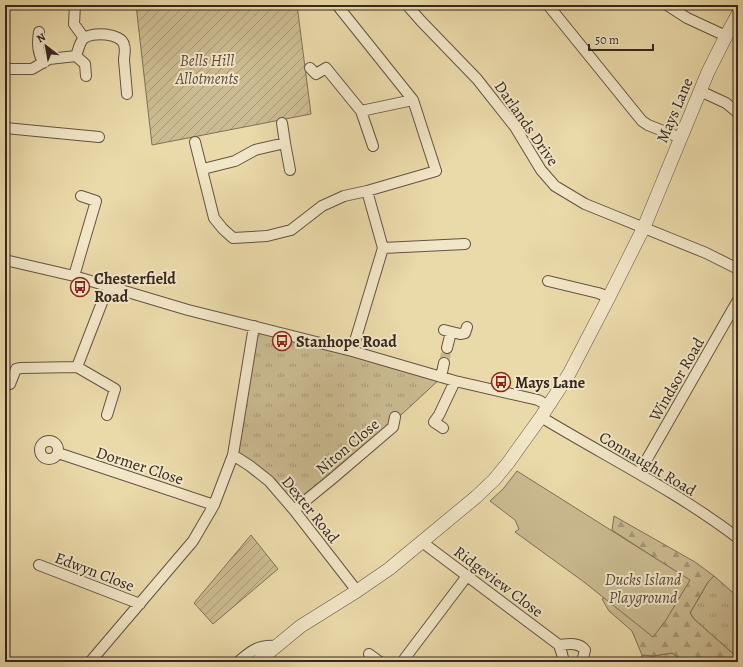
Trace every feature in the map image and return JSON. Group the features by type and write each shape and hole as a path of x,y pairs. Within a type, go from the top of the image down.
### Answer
{"street":[{"path":"76,5 74,24 84,38"},
{"path":"196,142 214,218 222,229 233,238 267,236 291,230 322,206 344,196 367,191 436,171 413,100 337,5"},
{"name":"Darlands Drive","path":"407,5 477,79 515,127 541,170 555,186 585,204 706,253 738,269"},
{"path":"548,5 642,121 648,125 681,138"},
{"path":"667,5 686,18 726,36"},
{"name":"Mays Lane","path":"257,662 301,626 374,580 422,542 476,497 494,480 508,463 549,406 569,374 609,297 644,227 700,91 738,14"},
{"path":"39,32 37,43 39,54 43,63"},
{"path":"76,56 80,44 84,38 96,34 114,36 122,40 124,44 127,94"},
{"path":"5,69 32,69 49,60 76,56"},
{"path":"76,56 85,64 86,76"},
{"path":"310,68 316,74 326,68 361,111 373,146"},
{"path":"700,91 738,112"},
{"path":"361,111 413,100"},
{"path":"282,123 290,170"},
{"path":"5,128 99,138"},
{"path":"203,169 235,161 255,150 285,143"},
{"path":"352,351 383,248 367,191"},
{"path":"74,276 96,201 81,196"},
{"path":"383,248 465,244"},
{"path":"5,260 74,276 188,310 352,351 455,381 538,400 549,406"},
{"path":"548,281 609,297"},
{"path":"77,367 108,287"},
{"name":"Windsor Road","path":"640,473 738,300"},
{"path":"90,662 193,541 214,505 233,455 254,326"},
{"path":"447,348 447,331 460,334 464,333 466,327"},
{"path":"441,377 444,363"},
{"path":"10,384 16,369 77,367 115,389 107,415"},
{"path":"443,428 434,422 439,415 455,381"},
{"name":"Niton Close","path":"294,510 392,427 395,417"},
{"name":"Connaught Road","path":"541,417 640,473 716,521 738,538"},
{"name":"Dormer Close","path":"58,453 214,505"},
{"name":"Dexter Road","path":"233,455 269,481 294,510 357,591"},
{"name":"Ridgeview Close","path":"422,542 559,645"},
{"name":"Edwyn Close","path":"38,565 140,604"},
{"path":"402,662 467,576"},
{"path":"564,662 559,645 570,643 582,647 585,650 582,662"},
{"path":"238,662 260,647 265,645 276,646"},
{"path":"369,654 380,662"}],"green space":[{"name":"Bells Hill Allotments","path":"136,5 297,5 311,114 152,145"},
{"path":"254,326 442,377 332,479 294,510 233,455"},
{"name":"Ducks Island Playground","path":"517,471 690,580 666,620 653,637 584,582 515,532 519,529 515,520 490,501 503,489"},
{"path":"614,516 695,562 714,576 708,582 690,613 694,619 738,658 738,662 685,662 672,653 653,656 642,655 632,631 609,611 602,599 608,596 690,581 612,530"},
{"path":"251,535 278,569 213,624 194,603"},
{"path":"714,576 738,597 738,658 694,619 690,613 708,582"},
{"path":"672,653 685,662 640,662 642,655 653,656"}],"tunnel":[{"path":"444,363 447,348"}],"place":[{"name":"Chesterfield Road","path":"80,287"},
{"name":"Stanhope Road","path":"282,341"},
{"name":"Mays Lane","path":"501,382"}]}
